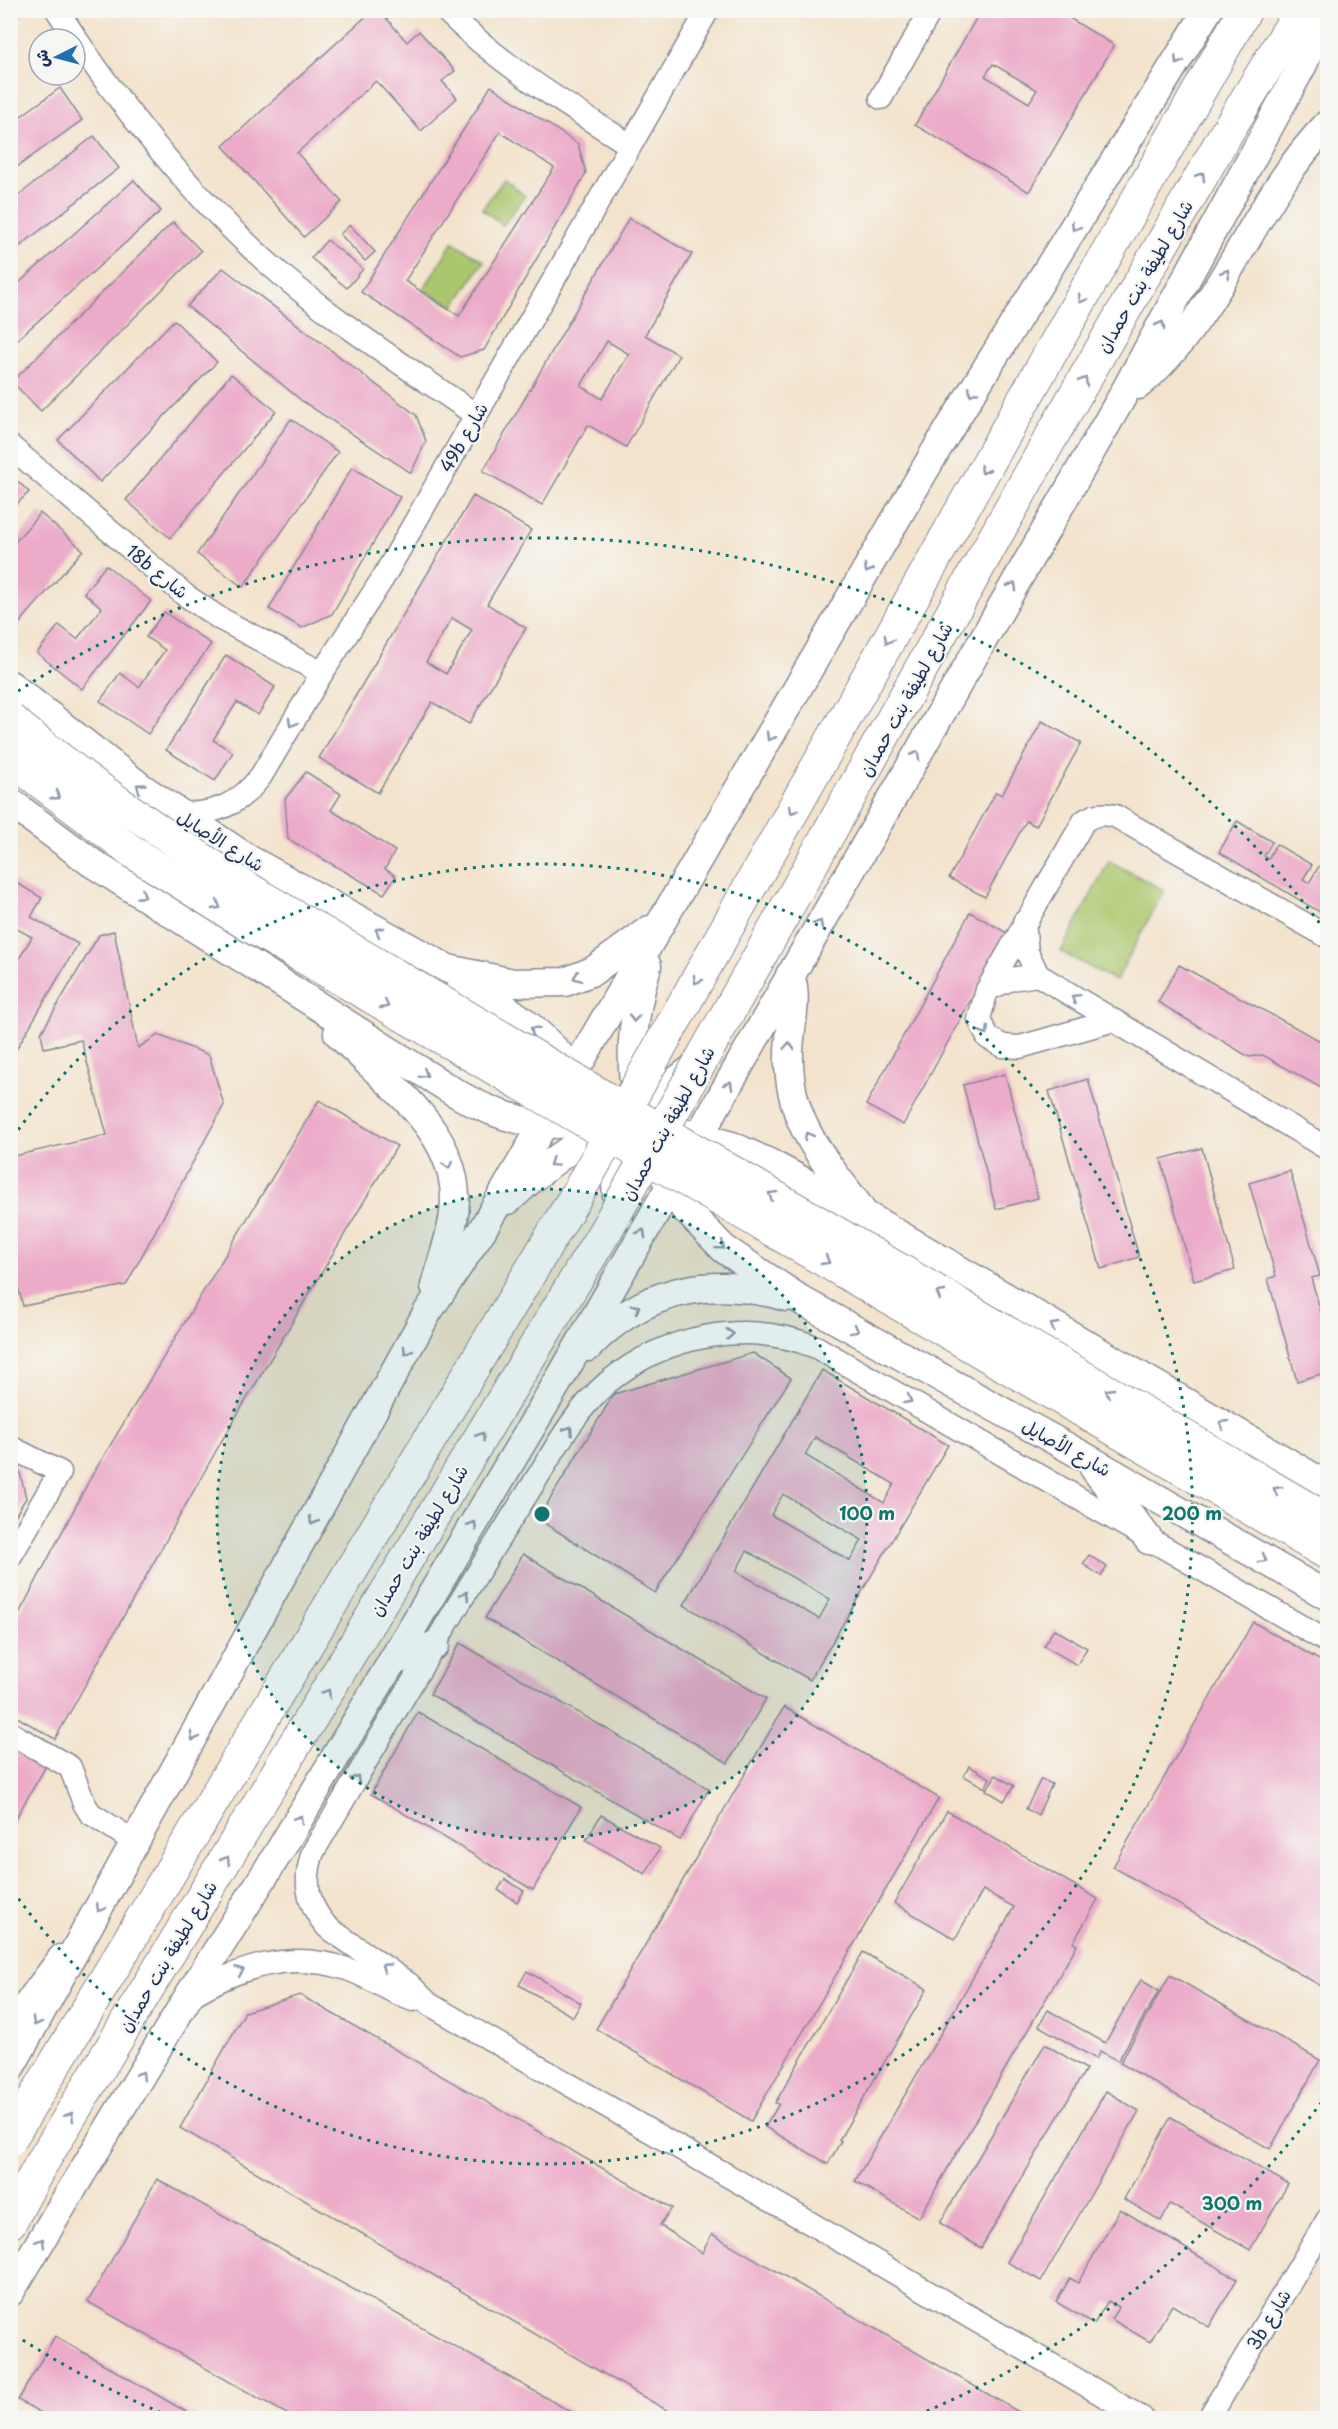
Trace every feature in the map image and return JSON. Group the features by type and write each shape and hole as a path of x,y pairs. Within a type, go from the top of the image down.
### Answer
{"main road":[{"path":"10,2139 578,1194 1012,419 1245,10"},
{"name":"شارع لطيفة بنت حمدان","path":"10,2222 39,2166 608,1228 1054,432 1225,135 1301,10"},
{"path":"10,718 87,780 146,822 267,900 1328,1520"},
{"path":"10,759 134,853 243,922 1328,1554"}],"street":[{"path":"57,10 100,74 148,136 227,225 270,265 324,309 476,414"},
{"path":"445,10 499,59 630,145"},
{"name":"49b شارع","path":"177,813 196,814 216,811 234,803 249,792 261,776 322,673 383,578 476,414 554,284 630,145 708,10"},
{"path":"881,98 931,10"},
{"path":"10,2068 427,1313 482,1230 938,447 1208,10"},
{"path":"10,2292 188,1997 282,1847 562,1375 700,1136 789,975 1122,397 1303,64 1326,10"},
{"path":"1122,397 1157,368 1186,333 1302,152 1328,124"},
{"name":"18b شارع","path":"10,446 185,595 219,618 322,673"},
{"name":"شارع الأصايل","path":"10,685 97,755 177,813 248,859 448,969"},
{"path":"10,802 92,863 321,1010 482,1108 508,1118 542,1124 602,1126 640,1118 789,975"},
{"path":"1111,1021 1020,1047 1003,1046 988,1038 979,1019 987,990 1024,922 1084,821 1090,816 1107,814 1328,937"},
{"path":"448,969 513,983 564,982 593,971 660,922"},
{"path":"660,922 635,1008 631,1041 640,1118 670,1186 686,1209 724,1249 804,1302"},
{"path":"1024,922 1027,952 1038,975 1111,1021 1328,1149"},
{"path":"448,969 453,975 533,1028 574,1072 602,1126 614,1162 619,1215 616,1234 604,1274 564,1350 562,1375"},
{"path":"789,975 794,992 789,1055 794,1104 805,1133 867,1216"},
{"path":"987,990 1011,979 1038,975"},
{"path":"321,1010 349,1045 421,1114 437,1137 449,1162 454,1190 454,1218 427,1313"},
{"path":"640,1118 673,1131 700,1136 750,1153 867,1216 1328,1486"},
{"path":"482,1230 506,1201 534,1176 602,1126"},
{"path":"562,1375 619,1318 661,1296 679,1291 731,1288 756,1290 804,1302"},
{"name":"شارع الأصايل","path":"804,1302 1085,1457 1328,1596"},
{"path":"429,2004 410,1984 327,1927 316,1914 309,1900 306,1884 313,1852 435,1645 587,1402 630,1366 680,1343 708,1336 763,1333 790,1337 816,1347 1328,1642"},
{"path":"10,1447 60,1472 10,1557"},
{"path":"1085,1457 1149,1540"},
{"path":"392,1662 435,1645"},
{"path":"10,1733 70,1767 90,1813 135,1842"},
{"path":"10,2023 69,1943 84,1934"},
{"path":"188,1997 240,1971 278,1960 296,1960 347,1969 403,1996 429,2004 806,2220 1142,2418"},
{"name":"3b شارع","path":"1209,2418 1328,2219"}],"green space":[{"path":"504,179 525,196 503,225 482,209"},
{"path":"453,242 484,261 454,306 423,290"},
{"path":"1109,861 1164,890 1116,981 1061,952"}],"building":[{"path":"10,10 17,10 19,15 10,20"},
{"path":"373,10 379,10 407,42 419,31 455,71 442,81 457,98 421,131 376,81 297,153 342,202 304,237 223,146"},
{"path":"981,10 1056,10 1114,45 1029,192 915,125","holes":["993,64 1037,90 1029,103 985,76"]},
{"path":"491,86 578,144 586,173 484,350 460,357 361,292","holes":["500,132 554,168 459,316 405,281"]},
{"path":"60,88 82,120 10,172 10,124"},
{"path":"94,136 119,168 10,254 10,202"},
{"path":"134,180 161,211 10,346 10,291"},
{"path":"629,218 692,254 645,335 679,355 626,447 588,425 542,505 483,471","holes":["607,341 629,354 602,399 581,386"]},
{"path":"173,222 201,251 41,411 12,382"},
{"path":"350,225 375,252 365,261 340,234"},
{"path":"327,240 363,269 347,288 311,258"},
{"path":"223,268 416,415 426,441 411,473 302,401 187,306"},
{"path":"174,320 217,362 100,482 58,440"},
{"path":"231,374 276,411 170,538 126,500"},
{"path":"291,419 338,452 243,587 197,554"},
{"path":"352,467 400,497 332,614 302,628 269,609"},
{"path":"10,474 29,492 10,511"},
{"path":"473,496 531,530 487,604 526,628 469,724 432,702 378,793 319,758","holes":["452,618 472,630 446,674 426,662"]},
{"path":"40,513 83,550 10,634 10,548"},
{"path":"106,565 151,601 82,689 37,653 59,625 77,639 102,608 84,593"},
{"path":"164,612 211,644 148,734 100,701 120,673 139,687 165,650 146,637"},
{"path":"226,655 275,687 258,715 237,702 213,740 233,752 215,781 166,750"},
{"path":"1042,721 1081,743 1036,826 1026,821 985,897 949,878 996,792 1002,795"},
{"path":"306,772 341,794 331,810 395,851 385,869 396,876 384,894 288,839 285,799"},
{"path":"1237,821 1272,842 1264,856 1268,859 1276,844 1312,865 1303,879 1309,883 1319,866 1328,871 1328,917 1219,852"},
{"path":"10,879 42,898 31,917 78,944 10,1060 10,974 32,937 10,925"},
{"path":"970,912 1007,933 903,1125 866,1105"},
{"path":"114,931 138,1048 158,1035 209,1055 224,1105 126,1285 23,1306 10,1257 10,1146 14,1156 107,1135 81,1040 44,1048 41,1033 99,935"},
{"path":"1179,965 1328,1045 1328,1092 1263,1055 1249,1057 1158,1002"},
{"path":"1005,1074 1038,1198 996,1209 963,1085"},
{"path":"1088,1079 1139,1257 1101,1269 1049,1091"},
{"path":"319,1100 397,1146 221,1442 55,1739 10,1713 10,1631 91,1477"},
{"path":"1202,1148 1235,1270 1194,1281 1161,1159"},
{"path":"1290,1171 1320,1276 1311,1278 1328,1336 1328,1372 1297,1381 1268,1279 1276,1276 1249,1183"},
{"path":"753,1353 791,1378 655,1593 538,1519 614,1394"},
{"path":"822,1370 948,1445 810,1680 684,1605","holes":["815,1437 894,1484 884,1503 805,1455","783,1494 862,1540 850,1561 771,1515","747,1551 830,1599 819,1619 736,1571"]},
{"path":"10,1464 19,1468 26,1498 10,1524"},
{"path":"523,1554 766,1699 728,1763 485,1618"},
{"path":"1089,1555 1107,1567 1101,1576 1083,1564"},
{"path":"1253,1622 1328,1665 1328,1990 1113,1867"},
{"path":"1054,1629 1087,1648 1077,1665 1044,1646"},
{"path":"460,1643 709,1789 680,1840 430,1694"},
{"path":"784,1707 939,1798 751,2121 596,2029"},
{"path":"418,1712 581,1807 533,1890 371,1794"},
{"path":"10,1739 49,1761 10,1828"},
{"path":"969,1766 990,1778 985,1788 964,1776"},
{"path":"996,1775 1014,1786 1004,1801 986,1790"},
{"path":"1041,1779 1052,1784 1038,1815 1026,1809"},
{"path":"947,1811 1098,1899 1073,1943 1077,1945 919,2218 855,2181 1014,1907 983,1890 955,1939 894,1903"},
{"path":"601,1815 660,1848 645,1874 586,1840"},
{"path":"505,1879 524,1891 517,1902 498,1890"},
{"path":"863,1952 927,1989 839,2140 841,2141 828,2164 765,2127 779,2104 775,2103"},
{"path":"527,1971 581,2003 573,2017 519,1985"},
{"path":"1170,1975 1320,2060 1270,2149 1120,2063"},
{"path":"1141,1980 1159,1991 1118,2061 1100,2051 1096,2059 1039,2026 1048,2010 1105,2043"},
{"path":"300,1995 672,2208 660,2225 702,2253 712,2234 1029,2418 680,2418 180,2128 245,2012"},
{"path":"1045,2044 1086,2069 981,2248 940,2223"},
{"path":"1106,2091 1139,2111 1041,2281 1007,2262"},
{"path":"1171,2117 1288,2184 1250,2250 1170,2204 1161,2221 1124,2199"},
{"path":"157,2179 582,2418 294,2418 88,2302"},
{"path":"1120,2209 1237,2279 1209,2327 1172,2305 1150,2342 1111,2319 1119,2307 1108,2301 1094,2324 1056,2302 1070,2278 1078,2283"},
{"path":"55,2336 197,2418 50,2418 18,2400"}]}
